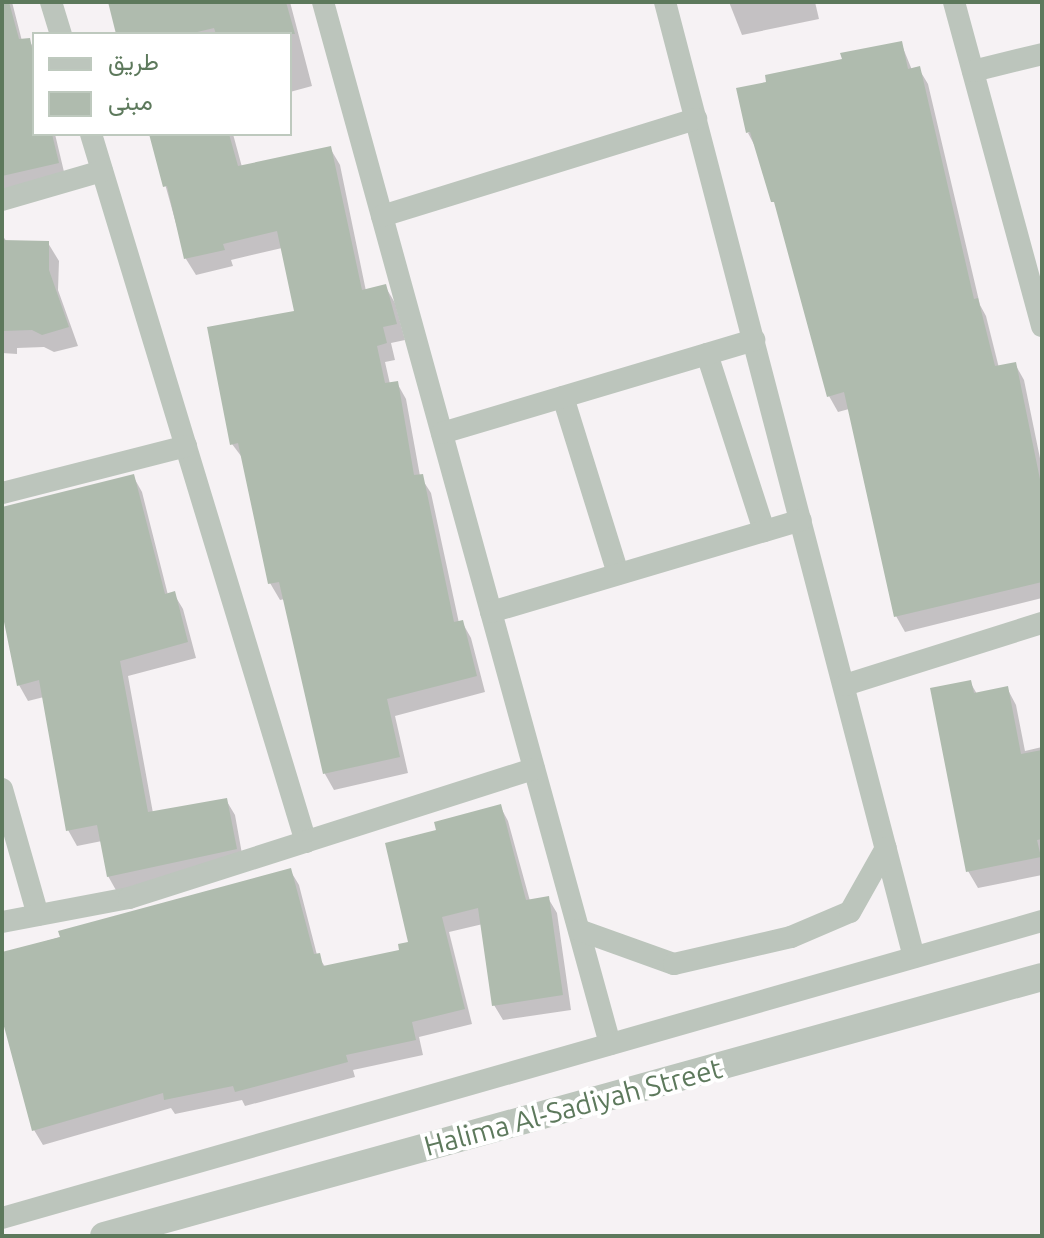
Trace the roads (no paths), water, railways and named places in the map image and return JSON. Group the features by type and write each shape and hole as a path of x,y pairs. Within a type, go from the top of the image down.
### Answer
{"street":[{"path":"51,2 60,32"},
{"path":"323,2 610,1044"},
{"path":"665,2 914,957"},
{"path":"954,2 1042,325"},
{"path":"973,71 1042,54"},
{"path":"382,216 696,119"},
{"path":"92,136 306,842"},
{"path":"2,200 102,171"},
{"path":"442,433 754,340"},
{"path":"707,354 764,531"},
{"path":"563,397 618,574"},
{"path":"2,493 186,446"},
{"path":"491,612 801,520"},
{"path":"845,685 1042,623"},
{"path":"2,922 129,898 534,769"},
{"path":"2,789 38,915"},
{"path":"579,930 674,964 791,937 850,912 886,848"},
{"path":"2,1218 1042,921"},
{"name":"Halima Al-Sadiyah Street","path":"104,1236 1042,977"}]}
